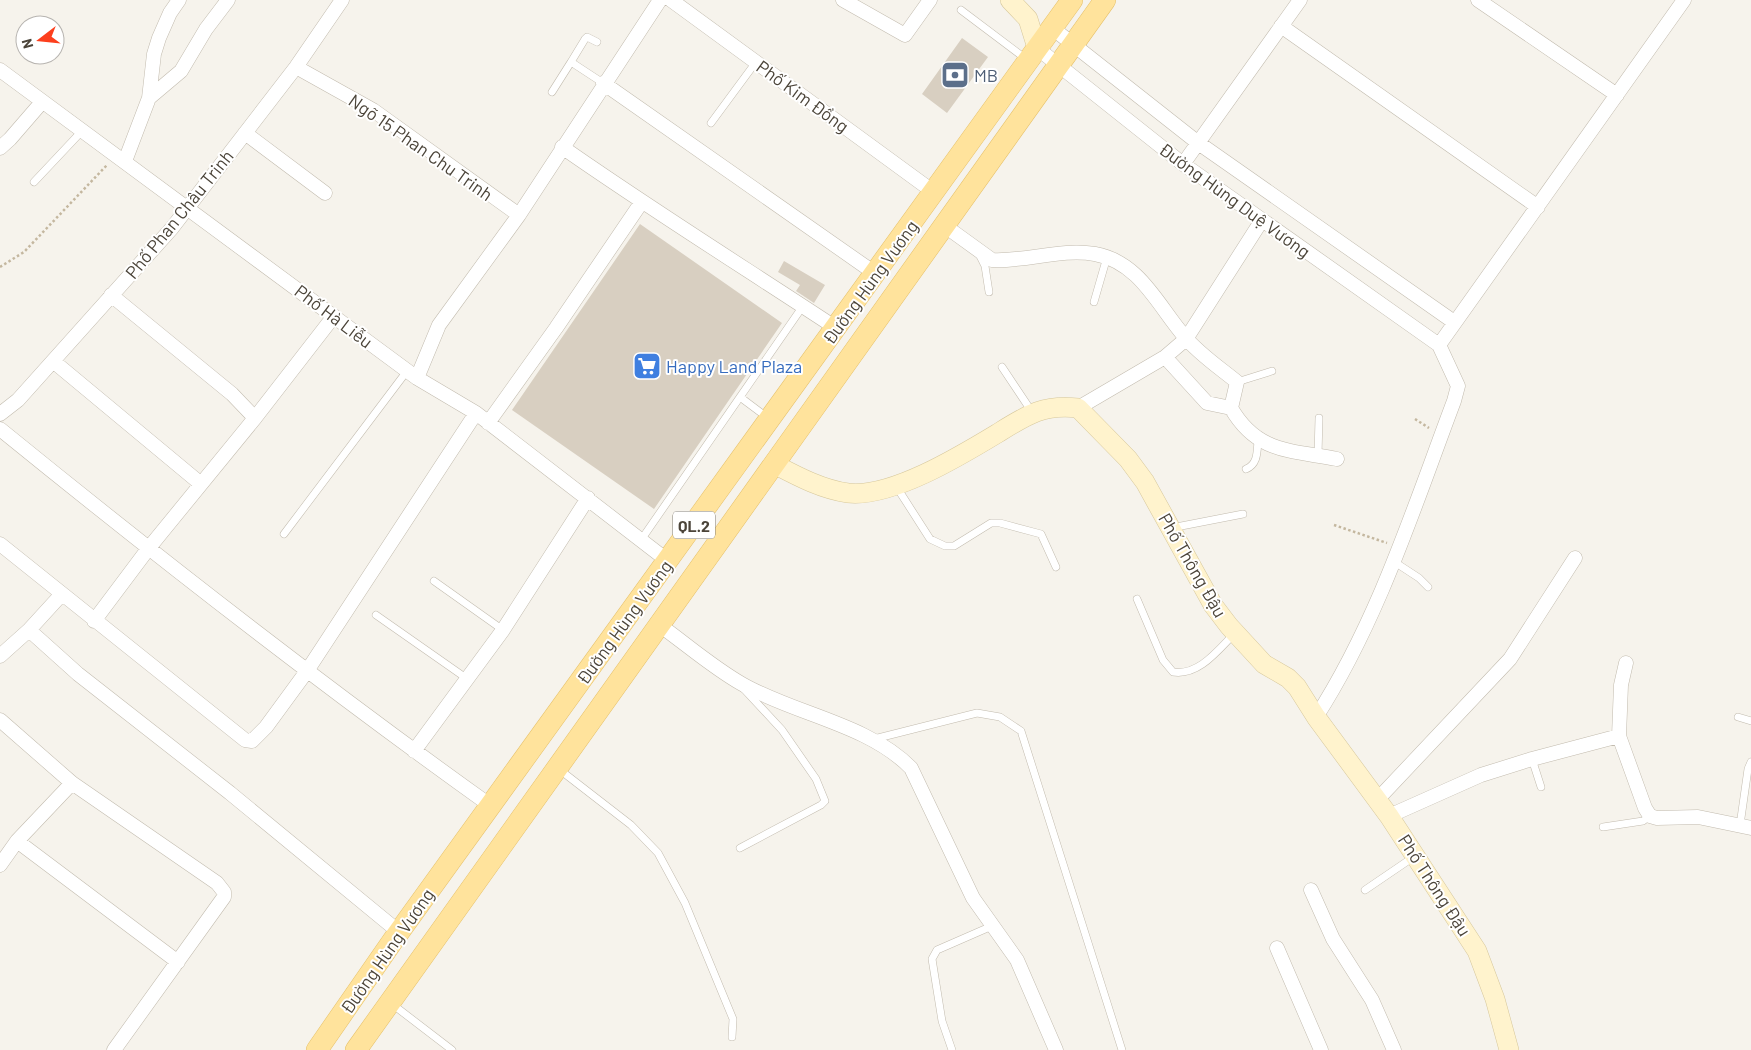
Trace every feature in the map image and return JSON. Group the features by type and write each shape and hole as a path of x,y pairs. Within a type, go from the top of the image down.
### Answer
{"main road":[{"name":"Đường Hùng Vương","path":"317,1050 400,932 935,193 1072,0"},
{"name":"Đường Hùng Vương","path":"356,1050 658,624 945,226 1105,0"},
{"path":"577,686 601,704"}],"street":[{"path":"120,158 149,98 154,54 170,13 179,0"},
{"path":"149,98 181,71 206,29 228,0"},
{"name":"Phố Phan Châu Trinh","path":"0,414 18,400 188,208 296,67 342,0"},
{"path":"412,375 439,325 519,215 603,83 660,0"},
{"name":"Phố Kim Đồng","path":"671,0 935,193"},
{"path":"843,0 905,35 930,0"},
{"path":"1010,0 1028,19 1051,27"},
{"path":"1183,164 1300,0"},
{"path":"1478,0 1617,95"},
{"path":"1316,717 1335,687 1393,561 1454,400 1458,386 1439,345 1684,0"},
{"path":"1028,19 1032,54"},
{"path":"1281,26 1538,207"},
{"name":"Đường Hùng Duệ Vương","path":"1051,27 1197,142 1454,322"},
{"name":"Đường Hùng Duệ Vương","path":"1032,54 1058,66 1183,164 1439,345"},
{"name":"Ngõ 15 Phan Chu Trinh","path":"296,67 373,110 519,215"},
{"name":"Phố Hà Liễu","path":"0,70 412,375 476,414 668,561"},
{"path":"603,83 876,274"},
{"path":"0,148 42,102"},
{"path":"246,133 325,193"},
{"path":"562,147 641,203 836,328"},
{"path":"488,423 556,328 641,203"},
{"path":"774,464 822,487 847,492 873,492 896,486 955,457 1032,412 1054,406 1078,408 1165,357 1186,339 1262,220"},
{"path":"945,226 992,260 1070,252 1107,257 1146,283 1186,339 1237,382 1230,408 1240,425 1270,447 1337,459"},
{"path":"111,295 232,394 255,418"},
{"path":"94,621 148,549 255,418 334,316"},
{"path":"1165,357 1207,404 1230,408"},
{"path":"53,361 201,484"},
{"name":"Phố Thông Đậu","path":"1078,408 1137,470 1213,605 1235,633 1264,664 1288,678 1297,688 1416,856 1477,952 1495,999 1509,1050"},
{"path":"0,544 61,595 245,740 256,739 306,671 476,414"},
{"path":"0,429 148,549 306,671 491,806"},
{"path":"414,751 503,630 588,498"},
{"path":"1377,800 1510,659 1575,558"},
{"path":"0,656 29,630 61,595"},
{"path":"658,624 742,684 871,740 904,761 911,768 973,898 1017,960 1056,1050"},
{"path":"29,630 78,674 230,793 400,932"},
{"path":"1626,663 1620,685 1619,736 1645,808 1650,816 1657,818 1698,817 1746,826"},
{"path":"0,720 72,783 217,882 224,892 224,897 114,1050"},
{"path":"1389,816 1481,775 1532,759 1619,736"},
{"path":"0,865 17,841 72,783"},
{"path":"17,841 178,962"},
{"path":"1311,890 1334,939 1372,1000 1394,1050"},
{"path":"1277,948 1321,1050"}],"lane":[{"path":"961,10 1032,54"},
{"path":"552,92 585,39 588,37 597,42"},
{"path":"571,62 603,83"},
{"path":"711,123 756,62"},
{"path":"34,182 82,131"},
{"path":"977,249 985,266 989,292"},
{"path":"1094,302 1107,257"},
{"path":"641,540 803,306"},
{"path":"1002,368 1032,412"},
{"path":"1237,382 1272,372"},
{"path":"284,534 412,375"},
{"path":"740,398 770,419"},
{"path":"1318,455 1319,418"},
{"path":"1246,469 1252,466 1256,460 1258,440"},
{"path":"896,486 930,538 945,546 954,546 981,528 1000,523 1042,534 1056,567"},
{"path":"1170,528 1243,514"},
{"path":"1393,561 1420,578 1428,587"},
{"path":"434,582 503,630"},
{"path":"1137,599 1163,660 1173,672 1181,674 1201,666 1235,633"},
{"path":"376,614 466,678"},
{"path":"740,848 821,805 825,801 816,779 782,730 744,691 742,684"},
{"path":"871,740 977,713 1000,717 1021,731 1122,1050"},
{"path":"1738,717 1751,721"},
{"path":"1532,759 1541,787"},
{"path":"1746,826 1748,769 1751,762"},
{"path":"557,768 631,825 658,853 685,903 734,1019 732,1037"},
{"path":"1603,827 1643,821 1650,816"},
{"path":"1365,890 1416,856"},
{"path":"952,1050 942,1022 932,959 936,950 992,926"},
{"path":"390,1002 452,1050"}],"path":[{"path":"0,267 24,252 120,158"},
{"path":"1334,525 1398,547"}],"building":[{"name":"MB","path":"962,38 988,57 947,113 922,94"},
{"name":"Happy Land Plaza","path":"640,224 782,323 654,509 512,410"},
{"path":"784,261 825,285 814,303 796,291 800,285 778,272"}],"place":[{"name":"MB","path":"955,75"},
{"name":"Happy Land Plaza","path":"647,366"}]}
